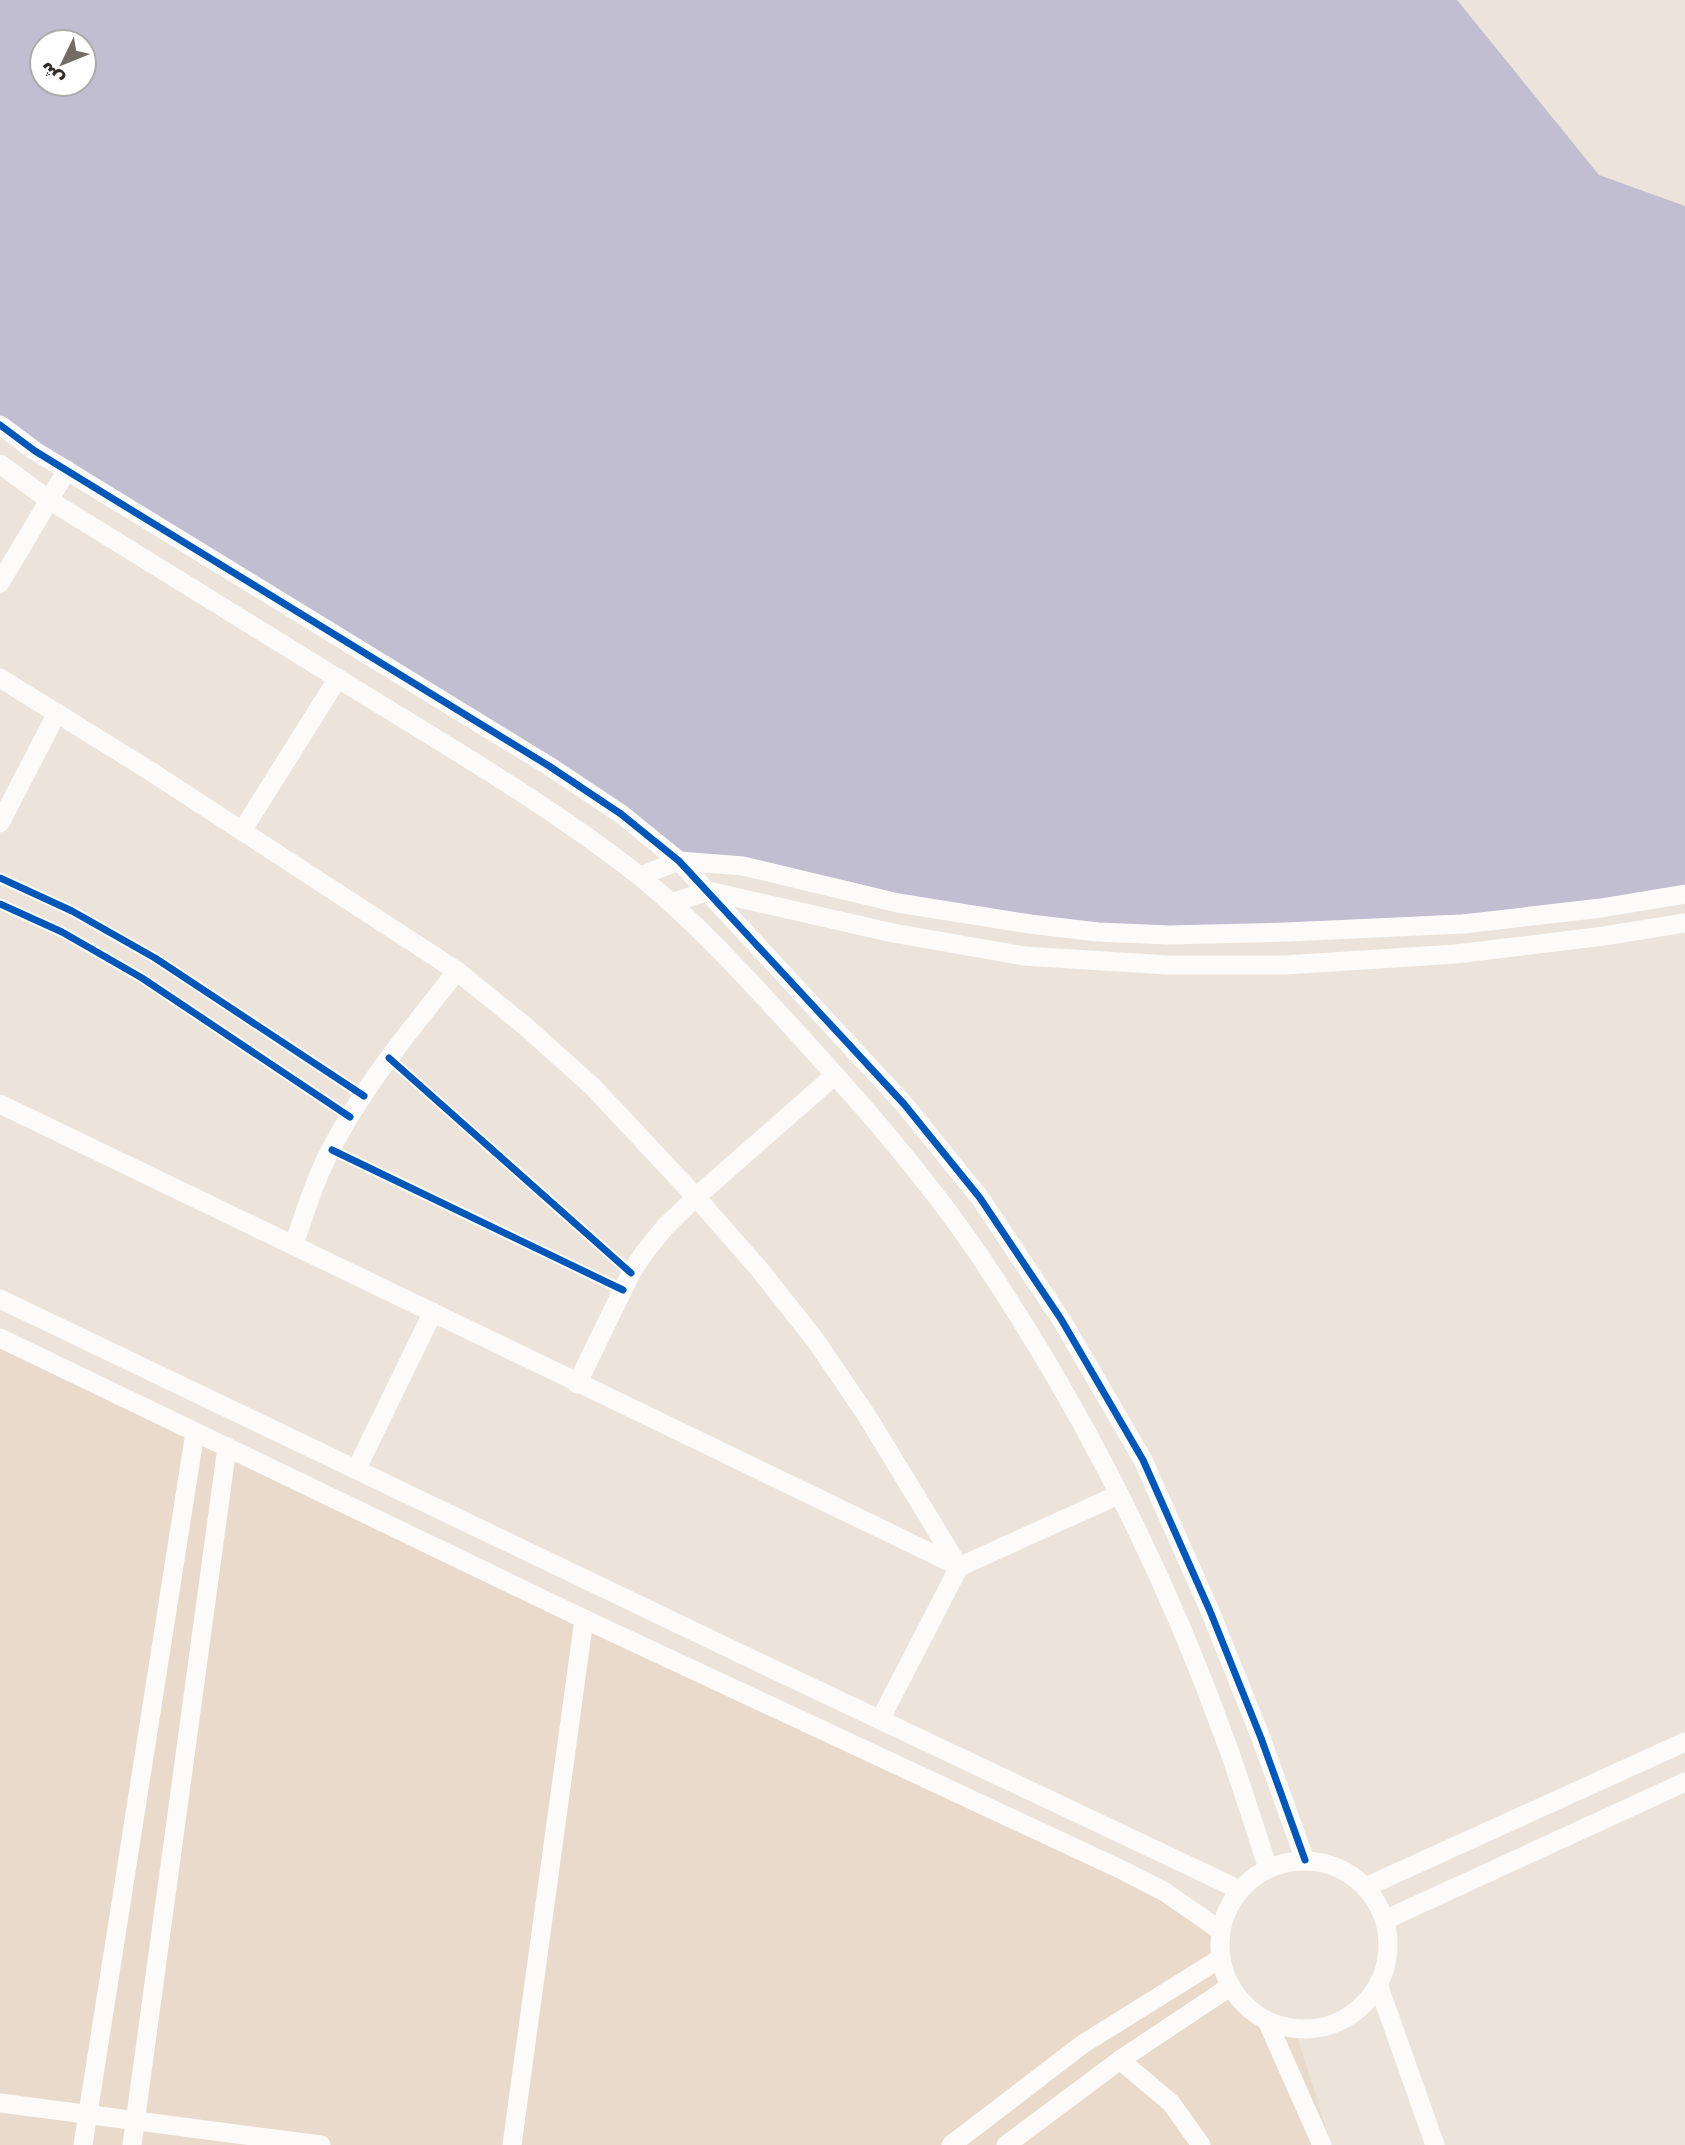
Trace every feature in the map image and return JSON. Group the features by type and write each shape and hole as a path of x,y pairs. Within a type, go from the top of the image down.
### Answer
{"street":[{"path":"0,425 35,451 549,766 621,814 679,861 904,1104 980,1198 1061,1319 1143,1460 1210,1611 1261,1738 1305,1860"},
{"path":"0,464 49,500 491,772 553,813 640,876 742,972 897,1147 975,1250 1060,1385 1155,1569 1196,1664 1226,1742 1268,1868"},
{"path":"0,583 67,470"},
{"path":"0,678 457,971 525,1026 593,1087 696,1197 760,1270 816,1341 867,1416 959,1567"},
{"path":"242,831 338,678"},
{"path":"0,823 57,713"},
{"path":"640,876 679,861 743,866 898,903 1030,924 1098,932 1157,934 1287,932 1463,924 1601,908 1685,894"},
{"path":"671,903 708,891 893,933 1024,956 1168,965 1285,965 1456,954 1685,923"},
{"path":"294,1243 320,1172 350,1117 396,1048 457,971"},
{"path":"577,1384 610,1314 644,1253 665,1227 835,1075"},
{"path":"0,1104 294,1243 577,1384 959,1567"},
{"path":"0,1298 1240,1890"},
{"path":"357,1468 433,1312"},
{"path":"0,1338 584,1619 1122,1870 1165,1892 1221,1931"},
{"path":"83,2145 195,1432"},
{"path":"132,2145 227,1447"},
{"path":"880,1720 959,1567 1118,1495"},
{"path":"512,2145 584,1619"},
{"path":"1368,1886 1685,1742"},
{"path":"1387,1919 1685,1782"},
{"path":"1305,1860 1329,1864 1368,1886 1387,1919 1387,1964 1379,1987 1352,2015 1325,2027 1295,2029 1267,2021 1246,2006 1231,1986 1221,1958 1221,1931 1227,1909 1252,1878 1268,1868 1305,1860"},
{"path":"951,2145 1083,2044 1221,1958"},
{"path":"1006,2145 1120,2060 1231,1986"},
{"path":"1379,1987 1435,2145"},
{"path":"1267,2021 1322,2145"},
{"path":"1120,2060 1171,2103 1201,2145"},
{"path":"0,2103 321,2145"}],"shaded area":[{"path":"0,0 1457,0 1599,175 1685,206 1685,894 1601,908 1098,932 679,861 0,421"},
{"path":"0,1338 1165,1892 1221,1931 1231,1986 1295,2029 1331,2145 0,2145"}],"cycle path":[{"path":"0,425 35,451 549,766 621,814 679,861 904,1104 980,1198 1061,1319 1143,1460 1210,1611 1261,1738 1305,1860"},
{"path":"0,878 72,911 155,958 364,1096"},
{"path":"0,904 62,932 142,978 350,1117"},
{"path":"389,1058 631,1273"},
{"path":"332,1150 623,1290"}]}
